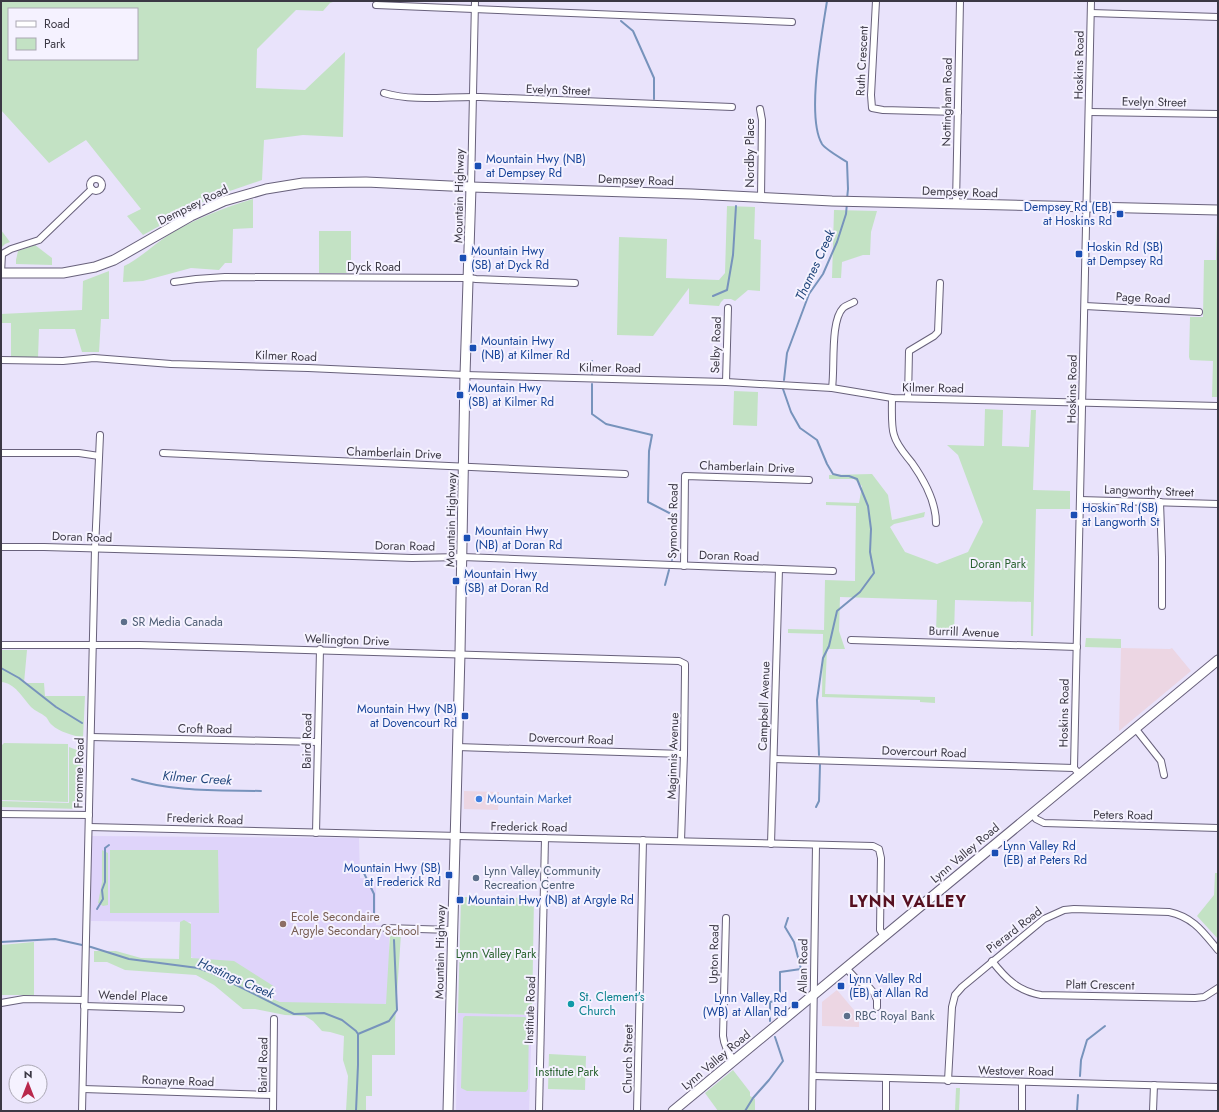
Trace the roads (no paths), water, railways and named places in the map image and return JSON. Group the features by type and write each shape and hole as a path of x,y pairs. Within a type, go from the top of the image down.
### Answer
{"street":[{"name":"Mountain Highway","path":"448,1111 460,653 465,375 469,278 474,1"},
{"name":"Ruth Crescent","path":"876,1 871,95 872,108 883,110 958,112"},
{"name":"Nottingham Road","path":"956,204 960,1"},
{"name":"Hoskins Road","path":"1077,771 1077,647 1086,207 1092,1"},
{"path":"376,5 792,22"},
{"path":"1091,13 1218,17"},
{"name":"Evelyn Street","path":"384,93 393,96 414,97 472,97 732,108"},
{"name":"Nordby Place","path":"760,110 762,120 761,197"},
{"name":"Evelyn Street","path":"1089,112 1218,114"},
{"name":"Dempsey Road","path":"1,273 63,273 78,271 100,265 114,260 210,207 236,197 303,182 366,182 860,202 1218,210"},
{"path":"1,273 2,254 11,249 39,240 92,189"},
{"name":"Dyck Road","path":"174,282 225,277 469,278 575,283"},
{"path":"908,398 909,351 938,332 940,283"},
{"path":"832,388 837,320 843,308 854,302"},
{"name":"Page Road","path":"1085,306 1199,312"},
{"name":"Selby Road","path":"726,382 728,308"},
{"name":"Kilmer Road","path":"1,360 63,360 94,358 172,364 465,375 726,382 832,388 892,398 1218,406"},
{"path":"892,398 893,434 900,449 924,483 936,512 936,523"},
{"name":"Fromme Road","path":"82,1111 95,549 100,435"},
{"path":"1,453 78,452 99,456"},
{"name":"Chamberlain Drive","path":"163,453 625,474"},
{"name":"Chamberlain Drive","path":"685,476 810,480"},
{"name":"Symonds Road","path":"684,566 685,476"},
{"name":"Langworthy Street","path":"1080,500 1218,504"},
{"path":"1160,502 1162,606"},
{"name":"Doran Road","path":"1,547 412,558 462,557 833,571"},
{"name":"Campbell Avenue","path":"771,844 779,569"},
{"name":"Burrill Avenue","path":"851,640 1077,647"},
{"name":"Wellington Drive","path":"1,645 93,644 320,649 673,660 685,664 685,672"},
{"name":"Baird Road","path":"316,833 320,649"},
{"name":"Lynn Valley Road","path":"673,1111 1032,814 1077,771 1136,728 1218,660"},
{"name":"Maginnis Avenue","path":"681,841 685,672"},
{"path":"1136,728 1161,760 1164,775"},
{"name":"Croft Road","path":"91,737 318,742"},
{"name":"Dovercourt Road","path":"457,747 684,754"},
{"name":"Dovercourt Road","path":"774,759 1077,771"},
{"path":"1,814 89,815"},
{"name":"Peters Road","path":"1032,814 1036,819 1044,823 1218,828"},
{"name":"Frederick Road","path":"89,827 873,846 879,849 881,858 880,930 884,936"},
{"name":"Institute Road","path":"539,1111 545,838"},
{"name":"Church Street","path":"637,1111 643,840"},
{"name":"Allan Road","path":"812,1111 816,844"},
{"name":"Pierard Road","path":"948,1081 950,1020 952,1002 955,995 962,987 1044,919 1059,912 1074,909 1158,911 1180,914 1198,927 1218,950"},
{"name":"Upton Road","path":"726,918 723,1036 727,1050 734,1060"},
{"path":"385,928 452,930"},
{"name":"Platt Crescent","path":"992,962 1014,985 1026,991 1041,995 1195,998 1204,997 1218,988"},
{"path":"846,968 858,981 868,986 874,993 877,1000 877,1007"},
{"name":"Wendel Place","path":"1,1003 24,999 181,1009"},
{"name":"Baird Road","path":"273,1111 274,1019"},
{"name":"Westover Road","path":"813,1076 948,1081 1218,1087"},
{"path":"886,1078 886,1111"},
{"path":"1022,1082 1022,1111"},
{"path":"1153,1111 1154,1085"},
{"name":"Ronayne Road","path":"83,1089 273,1095"}],"waterway":[{"name":"Thames Creek","path":"827,1 819,54 815,96 815,115 817,131 822,144 847,162 847,199"},
{"path":"621,21 633,31 654,78 654,99"},
{"name":"Thames Creek","path":"784,380 787,353 809,294 823,274 837,242 846,214 847,203"},
{"path":"713,296 727,290 733,255 736,206"},
{"path":"592,361 592,374"},
{"path":"592,384 592,414 606,424 652,435 649,451 648,502 677,517 675,552 672,560"},
{"name":"Thames Creek","path":"783,389 791,412 800,428 817,440 833,474 849,476 857,479 868,506 871,529 870,552 874,573 860,592 837,611 829,646 823,658 817,700 819,755"},
{"path":"665,585 669,570"},
{"name":"Kilmer Creek","path":"1,668 19,678 56,707 82,723"},
{"name":"Thames Creek","path":"816,807 819,801 820,765"},
{"name":"Kilmer Creek","path":"132,779 179,788 261,791"},
{"path":"97,909 103,899 102,890 105,882 105,848 109,845"},
{"name":"Kilmer Creek","path":"361,867 374,894 374,919"},
{"name":"Thames Creek","path":"770,1021 770,1002 780,1000 780,972 801,969 794,942 785,927 788,918"},
{"name":"Hastings Creek","path":"1,942 55,939 91,947 129,959 198,968 212,973 294,1014 324,1013 342,1020 358,1034 356,1111"},
{"name":"Kilmer Creek","path":"358,1034 389,1021 397,1010 394,940"},
{"path":"1080,1076 1081,1060 1087,1040 1105,1026"},
{"name":"Thames Creek","path":"745,1111 753,1098 783,1061 775,1037"},
{"path":"1077,1111 1078,1095"}],"place":[{"name":"Mountain Hwy (NB) at Dempsey Rd","path":"478,166"},
{"name":"Dempsey Rd (EB) at Hoskins Rd","path":"1120,214"},
{"name":"Hoskin Rd (SB) at Dempsey Rd","path":"1079,254"},
{"name":"Mountain Hwy (SB) at Dyck Rd","path":"463,258"},
{"name":"Mountain Hwy (NB) at Kilmer Rd","path":"473,348"},
{"name":"Mountain Hwy (SB) at Kilmer Rd","path":"460,395"},
{"name":"Hoskin Rd (SB) at Langworth St","path":"1074,515"},
{"name":"Mountain Hwy (NB) at Doran Rd","path":"467,538"},
{"name":"Mountain Hwy (SB) at Doran Rd","path":"456,581"},
{"name":"SR Media Canada","path":"124,622"},
{"name":"Mountain Hwy (NB) at Dovencourt Rd","path":"465,716"},
{"name":"Mountain Market","path":"479,799"},
{"name":"Lynn Valley Rd (EB) at Peters Rd","path":"995,853"},
{"name":"Mountain Hwy (SB) at Frederick Rd","path":"449,875"},
{"name":"Lynn Valley Community Recreation Centre","path":"476,878"},
{"name":"Mountain Hwy (NB) at Argyle Rd","path":"460,900"},
{"name":"Ecole Secondaire Argyle Secondary School","path":"283,924"},
{"name":"Lynn Valley Rd (EB) at Allan Rd","path":"841,986"},
{"name":"St. Clement's Church","path":"571,1004"},
{"name":"Lynn Valley Rd (WB) at Allan Rd","path":"795,1005"},
{"name":"RBC Royal Bank","path":"847,1016"}],"district":[{"name":"LYNN VALLEY","path":"908,901"}],"park label":[{"name":"Doran Park","path":"998,564"},
{"name":"Lynn Valley Park","path":"496,954"},
{"name":"Institute Park","path":"567,1072"}]}
